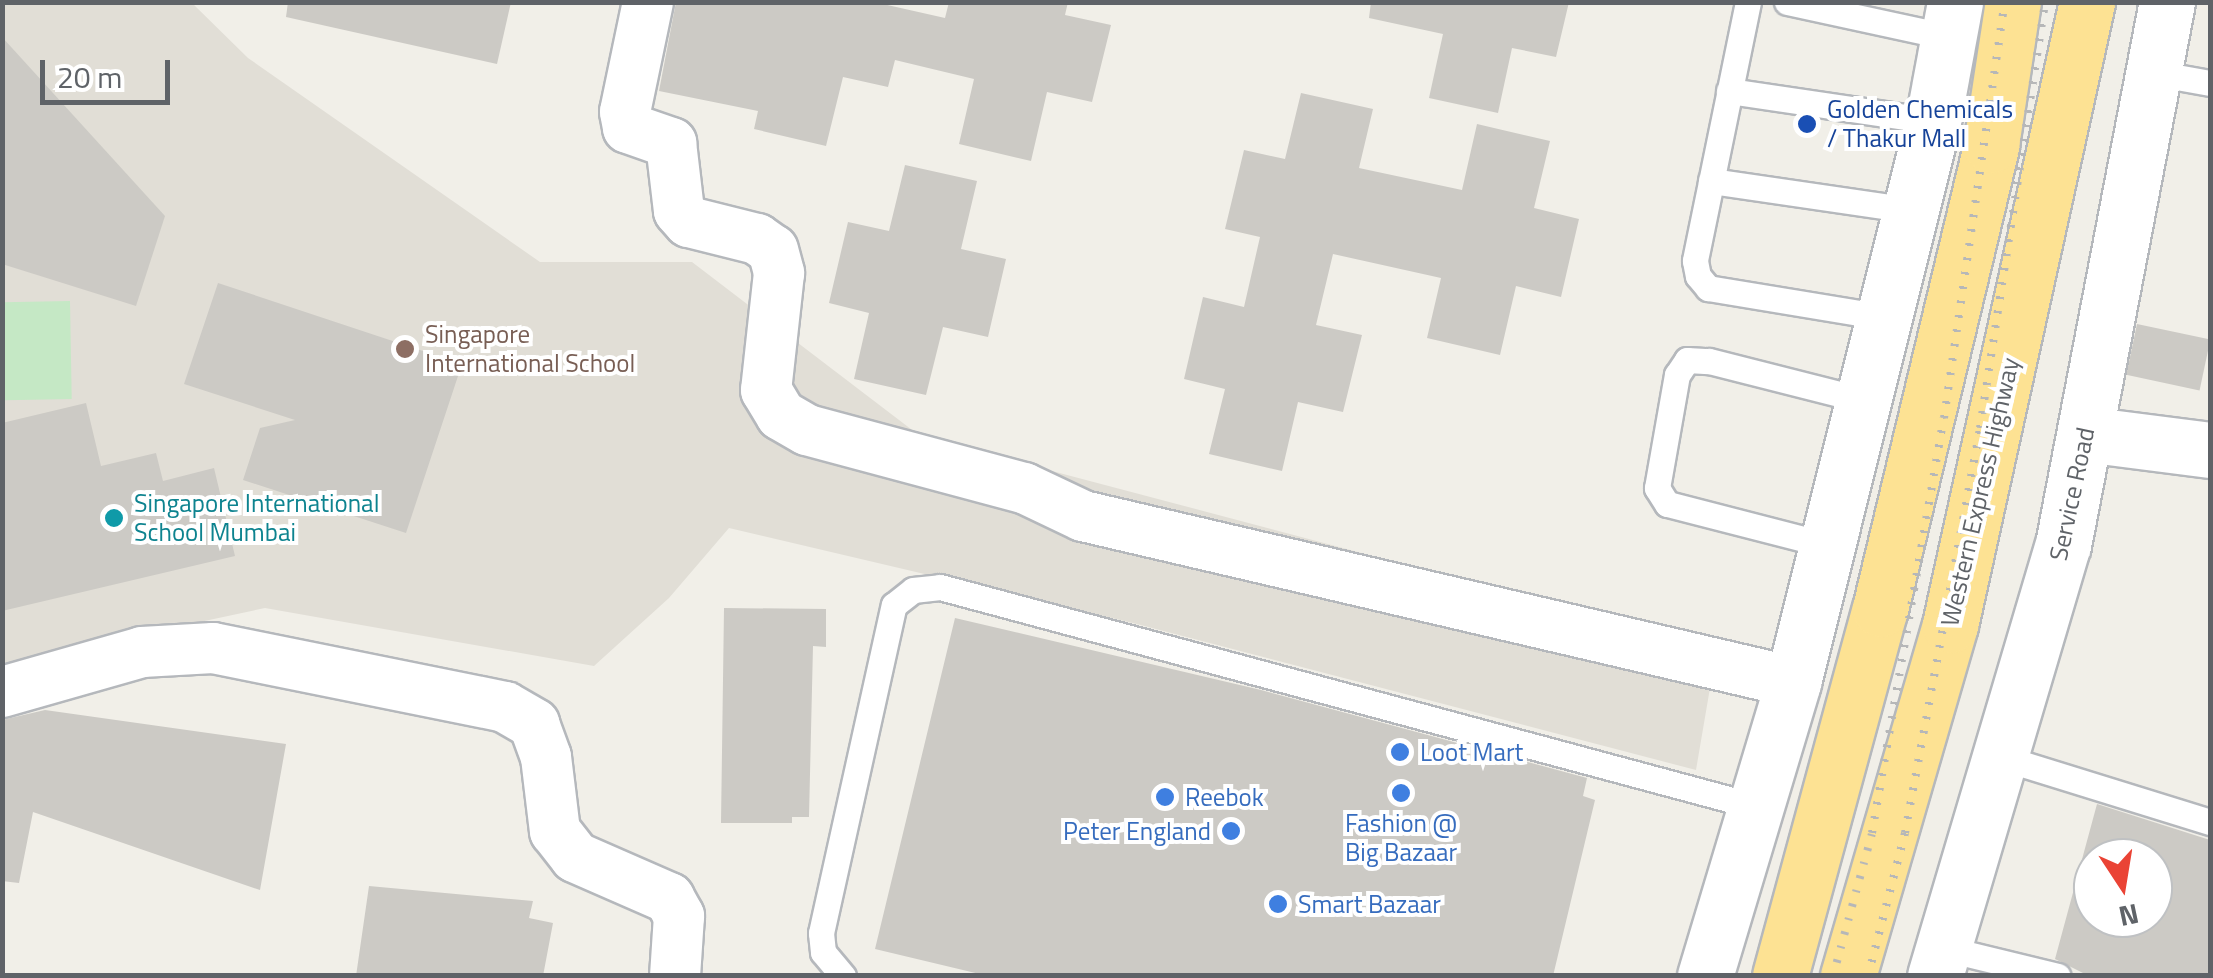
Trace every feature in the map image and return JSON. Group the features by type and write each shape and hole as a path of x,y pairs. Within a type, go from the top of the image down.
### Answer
{"highway":[{"path":"1780,976 1880,609 1991,144 2014,2"},
{"name":"Western Express Highway","path":"1848,976 1950,625 2087,2"}],"main road":[{"name":"Service Road","path":"1939,962 2063,545 2167,2"},
{"path":"1705,976 1796,668 1933,120 1952,20"},
{"path":"2085,434 2210,450"}],"street":[{"path":"648,2 625,112 628,128 671,143 678,211 688,222 757,239 773,250 779,274 766,390 781,415 807,430 1024,488 1083,516 1477,596 1796,668"},
{"path":"2,692 142,652 213,648 505,707 534,724 546,757 555,831 575,857 669,898 680,916 675,976"}],"lane":[{"path":"1748,2 1695,261 1708,288 1884,317"},
{"path":"1787,2 1952,20"},
{"path":"2154,73 2210,83"},
{"path":"1729,91 1933,120"},
{"path":"1711,181 1910,210"},
{"path":"1826,545 1667,504 1657,488 1676,375 1688,360 1709,361 1863,400"},
{"path":"843,976 823,952 821,933 894,605 913,590 940,587 1758,807"},
{"path":"2000,757 2210,822"},
{"path":"1939,962 2058,976"}],"shaded area":[{"name":"Singapore International School","path":"2,3 192,3 248,58 540,262 692,262 920,436 1717,647 1696,770 1133,623 729,528 669,598 594,666 265,608 3,664"}],"green space":[{"path":"70,301 72,399 5,400 3,302"}],"building":[{"path":"288,2 511,2 497,64 286,17"},
{"path":"676,2 874,2 945,18 949,2 1068,2 1065,15 1111,25 1092,102 1047,92 1031,161 959,144 974,79 895,60 888,87 843,77 826,146 754,129 758,111 659,91"},
{"path":"1371,2 1569,2 1556,57 1512,48 1498,113 1429,98 1443,34 1369,18"},
{"path":"2,37 165,216 136,306 2,264"},
{"path":"1301,93 1373,109 1359,168 1462,190 1477,124 1550,141 1534,208 1579,219 1561,297 1516,286 1500,355 1427,338 1441,278 1333,254 1316,325 1362,335 1343,412 1298,402 1282,471 1209,454 1225,389 1184,379 1203,297 1244,307 1260,237 1225,229 1244,150 1285,159"},
{"path":"905,165 977,181 961,249 1006,259 988,337 943,327 926,395 854,379 869,313 829,303 848,222 889,231"},
{"path":"218,283 462,364 406,533 243,480 260,428 295,420 184,384"},
{"path":"2137,324 2210,340 2200,390 2126,375"},
{"name":"Singapore International School Mumbai","path":"86,403 101,466 156,453 163,481 214,468 235,556 2,611 2,423"},
{"path":"724,608 826,609 826,647 813,646 809,817 792,817 792,823 721,823"},
{"path":"955,618 1261,690 1587,778 1583,796 1595,800 1553,976 988,976 875,949"},
{"path":"45,710 286,744 260,890 33,812 19,883 2,881 2,720"},
{"path":"2097,804 2210,840 2210,976 2089,976 2055,959 2073,893 2073,938 2173,938 2173,838 2088,838"},
{"path":"369,886 533,901 529,918 553,923 543,976 356,976"}],"railway":[{"path":"1833,976 1872,833 1944,418 2005,2"},
{"path":"1868,976 1905,833 1980,428 2045,2"}],"place":[{"name":"Golden Chemicals / Thakur Mall","path":"1807,124"},
{"name":"Singapore International School","path":"405,349"},
{"name":"Singapore International School Mumbai","path":"114,518"},
{"name":"Loot Mart","path":"1400,752"},
{"name":"Fashion @ Big Bazaar","path":"1401,793"},
{"name":"Reebok","path":"1165,797"},
{"name":"Peter England","path":"1231,831"},
{"name":"Smart Bazaar","path":"1278,904"}]}
